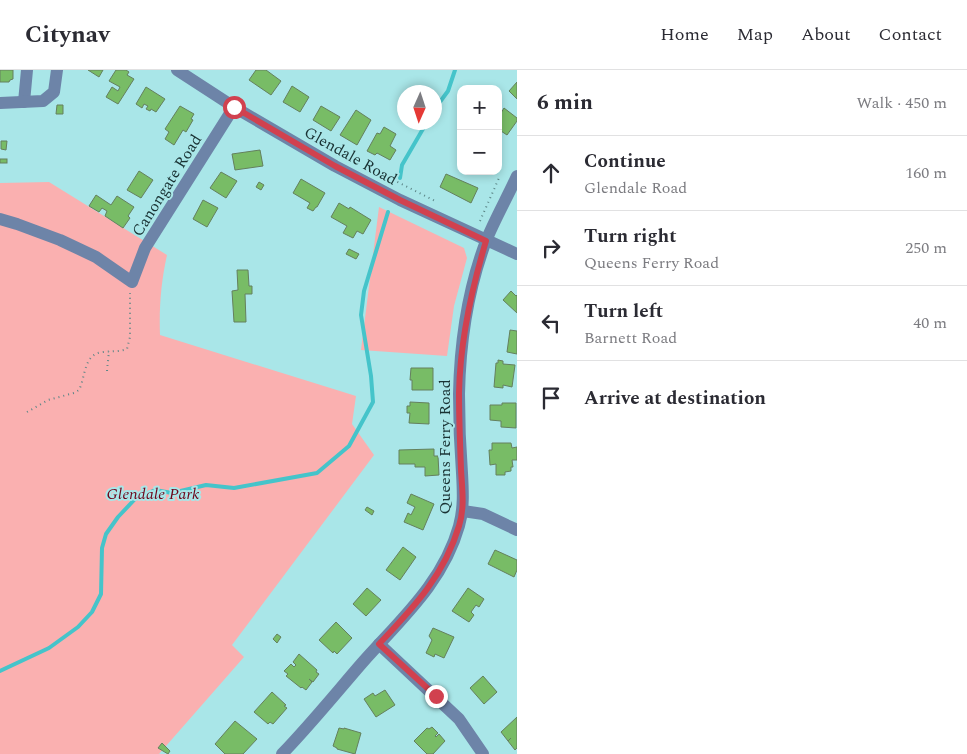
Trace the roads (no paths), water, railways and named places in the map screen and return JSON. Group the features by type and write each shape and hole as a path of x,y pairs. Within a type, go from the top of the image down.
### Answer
{"street":[{"path":"24,102 27,70"},
{"path":"0,103 43,101 54,92 57,70"},
{"name":"Glendale Road","path":"177,70 234,107 335,166 400,200 517,254"},
{"name":"Canongate Road","path":"0,220 17,224 60,240 96,257 132,282 145,248 234,107"},
{"name":"Queens Ferry Road","path":"288,752 379,644 418,603 442,566 456,536 463,511 459,403 460,358 465,323 474,280 486,241 517,176"},
{"path":"463,511 483,514 517,530"},
{"path":"379,644 458,719 483,754"}],"waterway":[{"path":"442,99 448,91 455,70"},
{"path":"400,178 402,165 422,130"},
{"path":"0,671 49,648 78,627 92,612 101,594 102,548 106,534 118,517 135,499 155,490 172,493 206,485 234,488 317,473 349,446 373,402 371,376 361,315 364,291 388,212"}],"park label":[{"name":"Glendale Park","path":"153,493"}]}
